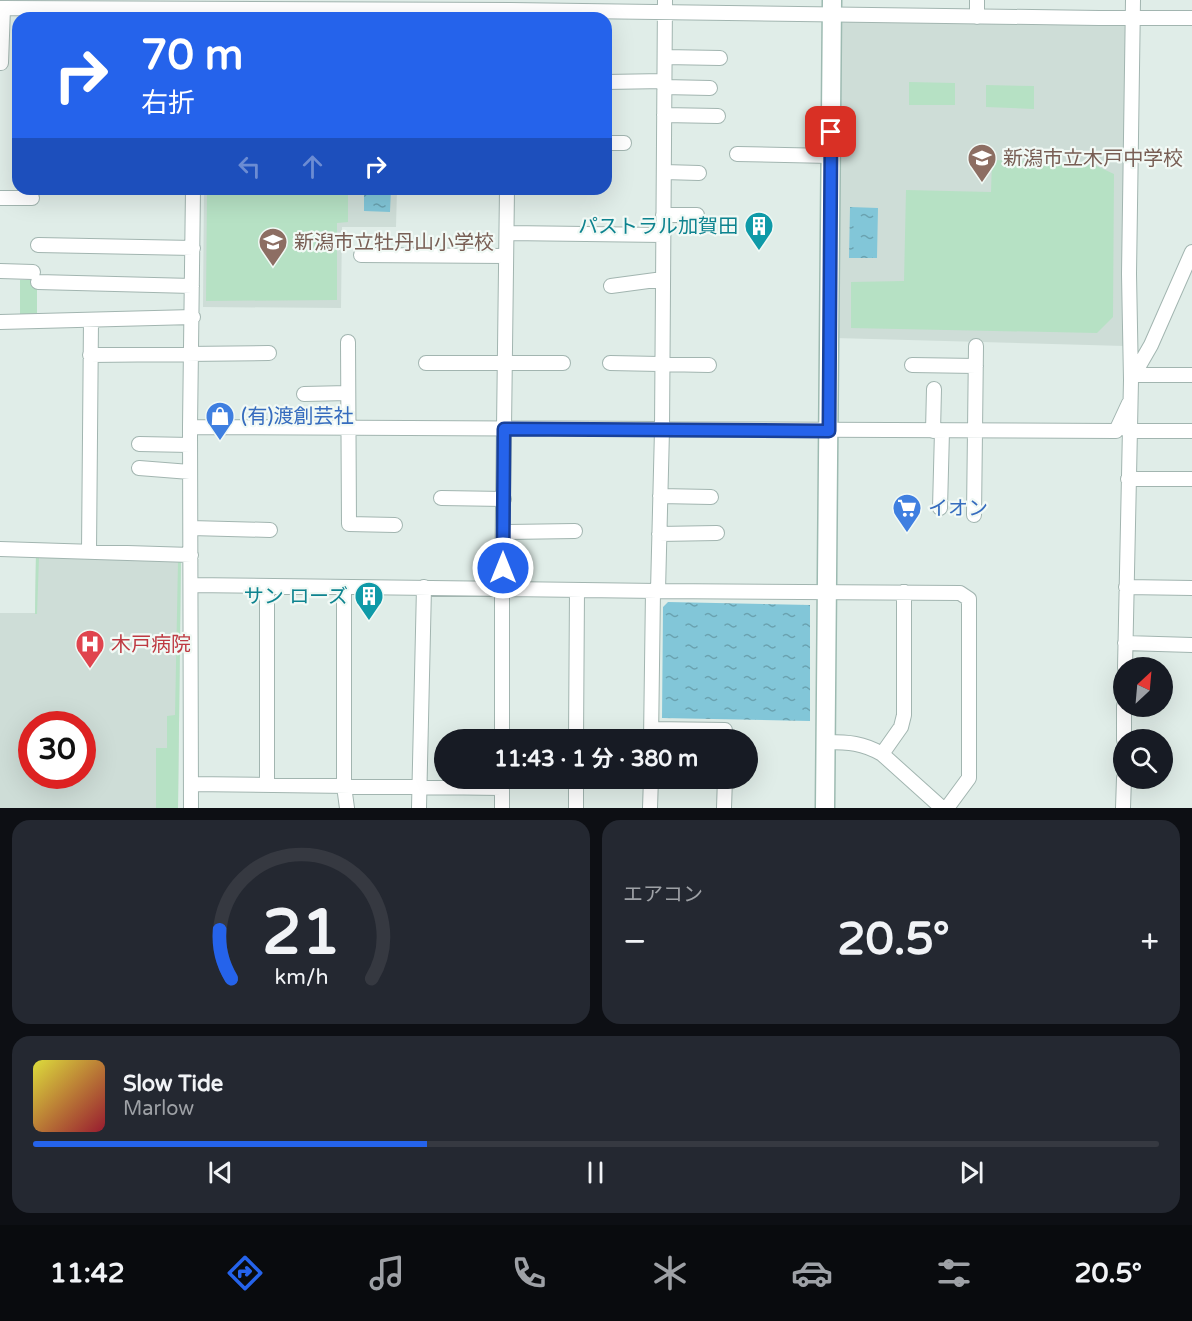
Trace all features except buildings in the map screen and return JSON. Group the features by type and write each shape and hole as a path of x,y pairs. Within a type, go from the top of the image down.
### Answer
{"street":[{"path":"977,0 977,17"},
{"path":"1125,657 1128,431 1132,378 1129,274 1133,0"},
{"path":"1,63 1,8 42,4 196,9 354,5 429,5 510,9 665,6 832,8 977,17 1192,18"},
{"path":"651,729 662,430 665,6"},
{"path":"825,808 832,8"},
{"path":"665,57 720,58"},
{"path":"612,82 710,87"},
{"path":"664,115 718,116"},
{"path":"612,143 624,143"},
{"path":"737,154 831,156"},
{"path":"664,172 699,173"},
{"path":"191,808 190,427 194,195"},
{"path":"502,729 507,195"},
{"path":"0,198 32,198"},
{"path":"663,215 697,215"},
{"path":"507,232 663,235"},
{"path":"38,245 193,248"},
{"path":"361,255 506,256"},
{"path":"1132,378 1151,345 1191,258"},
{"path":"0,271 35,277 192,286"},
{"path":"611,286 663,279"},
{"path":"0,322 193,317"},
{"path":"88,552 91,320"},
{"path":"348,342 349,524 395,525"},
{"path":"974,515 976,346"},
{"path":"90,355 269,353"},
{"path":"426,363 563,363"},
{"path":"610,363 709,365"},
{"path":"912,364 976,366"},
{"path":"1132,378 1192,375"},
{"path":"934,389 940,508"},
{"path":"304,394 348,393"},
{"path":"190,427 1116,431 1129,403"},
{"path":"1128,431 1192,431"},
{"path":"140,444 190,445"},
{"path":"139,468 190,472"},
{"path":"1128,479 1192,479"},
{"path":"660,496 711,497"},
{"path":"441,498 504,499"},
{"path":"190,528 270,530"},
{"path":"503,532 575,531"},
{"path":"659,534 717,533"},
{"path":"0,549 191,555"},
{"path":"191,585 960,592 969,598 969,778 947,808"},
{"path":"267,586 267,784"},
{"path":"1126,586 1192,588"},
{"path":"344,587 344,786 347,808"},
{"path":"419,808 423,587"},
{"path":"576,729 578,590"},
{"path":"882,754 901,727 904,715 904,592"},
{"path":"1125,643 1192,645"},
{"path":"826,742 863,744 882,754 942,808"},
{"path":"191,784 434,785"},
{"path":"502,789 502,808"},
{"path":"576,789 576,808"},
{"path":"650,808 651,789"},
{"path":"724,789 724,808"},
{"path":"1123,808 1124,789"}],"shaded area":[{"name":"新潟市立木戸中学校","path":"840,18 1123,24 1126,27 1125,346 835,338"},
{"name":"新潟市立牡丹山小学校","path":"204,195 397,195 396,227 342,227 341,308 203,307"},
{"name":"木戸病院","path":"36,553 181,557 178,808 0,808 0,613 35,613"}],"green space":[{"path":"909,82 955,83 955,105 909,105"},
{"path":"986,85 1034,86 1034,109 986,107"},
{"path":"992,160 1090,163 1114,174 1113,317 1097,333 851,328 851,282 904,281 906,190 991,192"},
{"name":"新潟市立牡丹山小学校","path":"207,195 348,195 348,222 337,223 337,300 206,301"},
{"path":"20,280 37,280 37,314 20,315"},
{"path":"36,553 181,557 178,808 156,808 156,748 167,748 167,716 175,715 178,561 39,558 37,614 35,614"}],"water":[{"path":"364,195 391,195 390,212 364,211"},
{"path":"850,207 878,208 877,258 849,258"},
{"path":"668,602 810,605 810,721 662,718 663,607"}],"place":[{"name":"新潟市立木戸中学校","path":"982,184"},
{"name":"パストラル加賀田","path":"759,252"},
{"name":"新潟市立牡丹山小学校","path":"273,268"},
{"name":"(有)渡創芸社","path":"220,442"},
{"name":"イオン","path":"907,534"},
{"name":"サン ローズ","path":"369,622"},
{"name":"木戸病院","path":"90,670"}],"route":[{"path":"503,568 504,429 829,431 831,132"}]}
